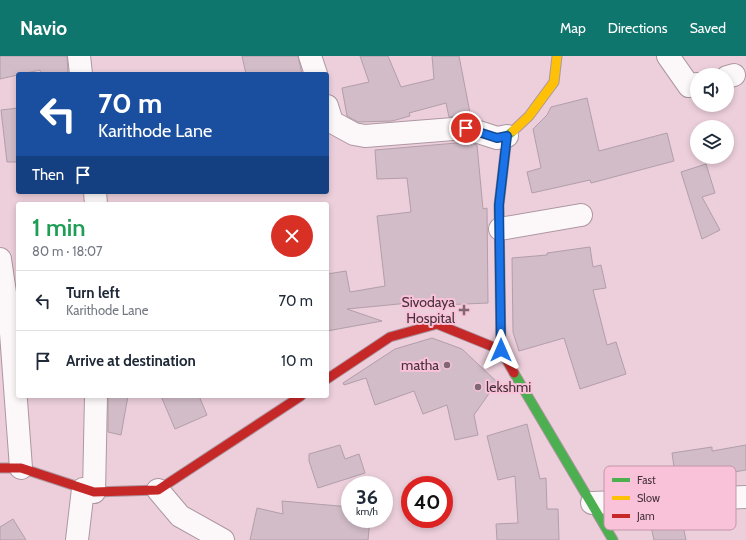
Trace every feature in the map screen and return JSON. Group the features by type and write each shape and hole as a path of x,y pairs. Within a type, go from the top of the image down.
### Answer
{"main road":[{"path":"557,56 554,82 529,116 507,136 499,205 501,350 604,524"},
{"path":"329,378 390,337 437,324 501,350"},
{"path":"10,468 88,491 158,490 298,398"},
{"path":"607,530 613,540"}],"street":[{"path":"79,56 81,72"},
{"path":"310,56 315,72"},
{"path":"668,56 690,86"},
{"path":"329,112 332,122 354,134 377,136 466,128 497,138 507,136"},
{"path":"500,229 581,215"},
{"path":"0,259 11,333 10,468"},
{"path":"77,540 88,491 96,398"},
{"path":"158,490 180,516 223,540"},
{"path":"736,497 746,497"},
{"path":"592,503 604,503"}],"building":[{"path":"0,56 67,56 68,72 40,72 40,70 31,72 16,72 16,75 0,79"},
{"path":"242,56 298,56 302,72 246,72"},
{"path":"360,56 388,56 401,87 434,79 432,56 459,56 470,113 449,117 446,103 409,113 410,116 392,121 358,122 347,116 342,88 369,82"},
{"path":"587,98 599,151 667,133 674,161 591,183 590,180 532,193 527,172 541,168 533,129 547,115 551,107"},
{"path":"16,108 16,162 7,162 1,110"},
{"path":"468,142 477,145 483,209 487,208 488,303 441,305 440,300 347,309 382,321 329,331 329,274 346,271 350,292 385,286 377,216 411,212 407,178 377,179 375,150"},
{"path":"706,164 715,193 702,197 720,230 702,239 681,172"},
{"path":"590,247 593,267 601,265 606,288 593,290 607,345 616,342 626,374 580,389 564,338 519,351 513,332 512,258 547,255 547,253"},
{"path":"432,338 462,349 497,382 474,415 478,435 455,440 447,405 423,414 414,391 375,405 366,378 344,385 343,383 395,349"},
{"path":"108,398 128,398 121,435 108,432"},
{"path":"162,398 200,398 207,415 175,429"},
{"path":"527,424 540,479 546,478 547,509 558,509 559,540 497,540 496,524 518,523 515,476 498,480 487,436"},
{"path":"340,445 345,459 359,454 365,473 356,476 341,476 341,481 318,488 309,461 309,454"},
{"path":"746,445 746,470 736,472 736,466 674,466 672,453 712,447 712,451"},
{"path":"282,501 341,506 341,528 369,528 368,540 250,540 257,508 283,514"},
{"path":"13,519 26,540 0,540 0,527"},
{"path":"652,530 684,530 686,540 654,540"}],"traffic: fast":[{"path":"501,350 499,205 507,136 513,131"},
{"path":"514,373 604,525"},
{"path":"607,530 613,540"}],"traffic: slow":[{"path":"513,131 529,116 554,82 557,56"}],"traffic: jam":[{"path":"329,378 390,337 437,324 501,350 514,373"},
{"path":"0,468 21,468 94,492 158,490 298,398"}],"place":[{"name":"Sivodaya Hospital","path":"464,310"},
{"name":"matha","path":"447,365"},
{"name":"lekshmi","path":"478,387"}],"route":[{"path":"466,128 497,138 507,136 499,205 501,350"}]}
